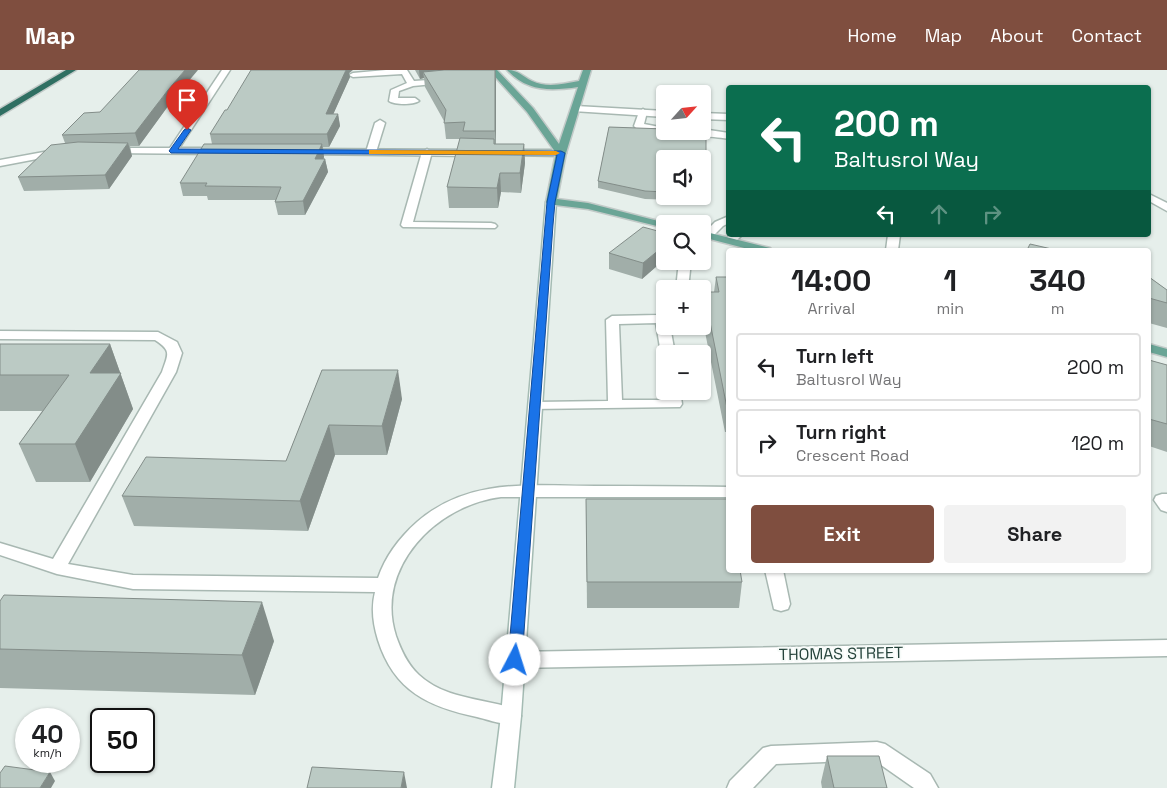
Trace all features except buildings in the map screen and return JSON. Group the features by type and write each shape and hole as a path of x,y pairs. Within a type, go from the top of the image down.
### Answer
{"highway":[{"path":"0,113 72,70"}],"main road":[{"path":"511,70 525,83 541,87 584,83"},
{"path":"587,70 561,153 551,202 588,206 656,223"},
{"path":"496,73 530,110 561,153"},
{"path":"711,236 733,238 760,248"},
{"path":"1151,349 1167,353"}],"street":[{"path":"173,151 226,70"},
{"path":"353,75 404,72 412,84"},
{"path":"485,77 496,73"},
{"path":"415,101 393,101 395,90 412,84 458,79"},
{"path":"576,109 656,113"},
{"path":"643,112 639,126 656,129"},
{"path":"711,116 726,117"},
{"path":"371,152 380,123"},
{"path":"711,132 726,135"},
{"path":"0,163 35,155 71,151"},
{"path":"99,151 233,152"},
{"path":"292,152 561,153"},
{"path":"427,152 407,225 491,226"},
{"path":"1151,197 1167,208"},
{"path":"503,788 511,716 551,202"},
{"path":"711,230 726,220"},
{"path":"615,405 612,320 656,315"},
{"path":"0,335 158,336 172,344 175,353 169,372 57,568"},
{"path":"536,406 675,404 674,400"},
{"path":"511,716 436,697 413,682 398,664 385,637 380,612 384,585 392,564 418,529 436,514 453,505 481,495 528,491 726,492"},
{"path":"1167,500 1162,500 1167,506"},
{"path":"0,549 57,568 98,578 133,582 384,585"},
{"path":"775,573 781,604"},
{"name":"THOMAS STREET","path":"515,660 1167,648"},
{"path":"738,788 770,754 877,750 922,781 927,788"}],"slow traffic":[{"path":"371,152 556,153"}],"route":[{"path":"187,130 173,151 561,153 551,202 515,660"}]}
